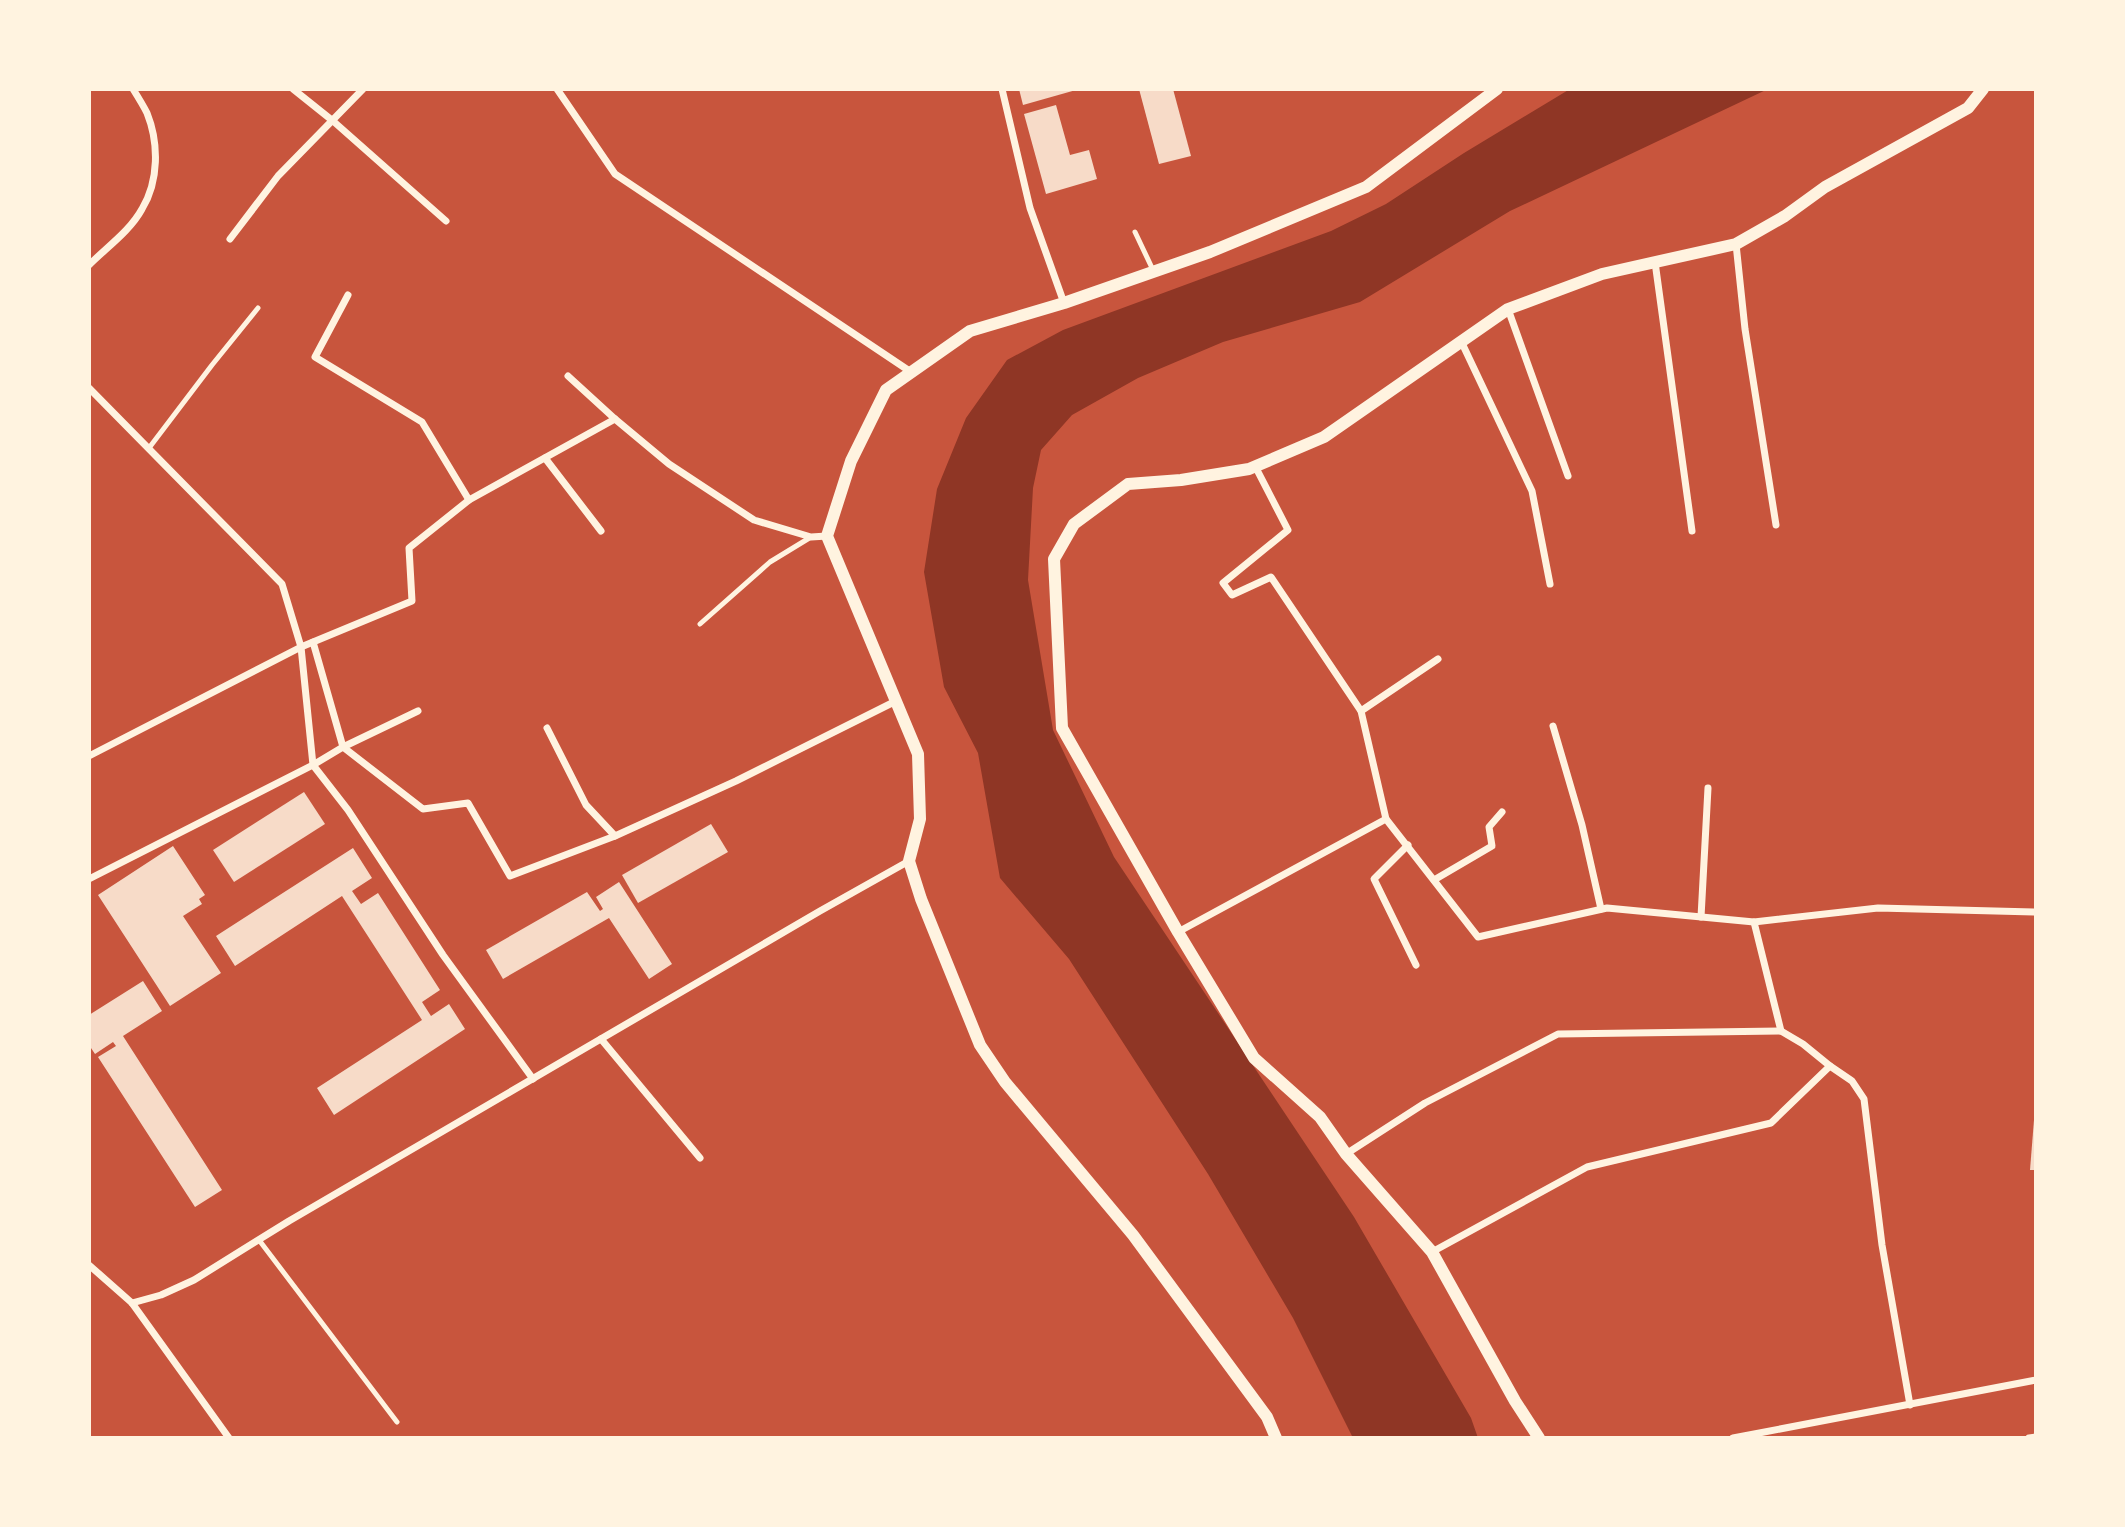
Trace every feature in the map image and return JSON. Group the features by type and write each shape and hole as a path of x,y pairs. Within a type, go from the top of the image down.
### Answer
{"street":[{"path":"89,265 130,226 143,208 151,188 156,155 153,130 133,89"},
{"path":"293,89 446,221"},
{"path":"230,239 278,176 363,89"},
{"path":"557,89 615,174 911,372"},
{"path":"1002,89 1030,208 1064,303"},
{"path":"1276,1438 1267,1417 1133,1235 1005,1082 980,1045 921,899 909,861 920,820 918,754 827,536 851,461 886,390 970,331 1064,303 1210,252 1366,187 1497,89"},
{"path":"1538,1438 1432,1252 1346,1154 1321,1117 1254,1058 1178,932 1062,728 1054,559 1074,524 1128,484 1181,480 1255,467 1324,437 1508,309 1602,274 1735,244 1785,216 1825,187 1968,108 1983,89"},
{"path":"1735,244 1745,329 1776,525"},
{"path":"1654,262 1692,531"},
{"path":"348,295 315,357 422,422 470,500"},
{"path":"1508,309 1568,476"},
{"path":"1461,341 1532,491 1550,584"},
{"path":"568,376 669,464 754,520 811,537 827,536"},
{"path":"89,388 282,584 301,647 313,765 348,810 443,954 533,1079"},
{"path":"89,756 301,647 412,601 409,548 470,500 615,419"},
{"path":"545,458 601,531"},
{"path":"1255,467 1288,530 1223,583 1232,595 1271,577 1361,711 1386,819 1478,937 1606,908 1754,922 1878,908 2036,912"},
{"path":"313,642 343,747 424,808 468,803 510,876 615,836 736,781 896,701"},
{"path":"1361,711 1438,659"},
{"path":"89,879 418,711"},
{"path":"1553,726 1582,825 1601,909"},
{"path":"547,728 586,805 615,836"},
{"path":"1701,917 1709,788"},
{"path":"1434,880 1492,846 1489,827 1502,812"},
{"path":"1178,932 1386,819"},
{"path":"1408,845 1374,879 1416,965"},
{"path":"132,1303 161,1296 194,1280 809,917 909,861"},
{"path":"1754,922 1781,1031"},
{"path":"1346,1154 1425,1103 1558,1034 1781,1031 1852,1081 1864,1099 1882,1245 1910,1405"},
{"path":"601,1039 700,1158"},
{"path":"1432,1252 1587,1167 1771,1123 1830,1066"},
{"path":"89,1265 132,1303 229,1438"},
{"path":"1733,1438 2036,1380"},
{"path":"2029,1438 2036,1437"}],"lane":[{"path":"1135,232 1154,272"},
{"path":"149,448 258,309"},
{"path":"700,624 771,562 811,537"},
{"path":"259,1240 397,1422"}],"shaded area":[{"path":"1570,89 1768,89 1510,211 1360,302 1223,342 1138,378 1072,415 1041,450 1033,488 1028,580 1053,730 1114,857 1354,1217 1471,1418 1478,1438 1353,1438 1293,1318 1208,1174 1069,959 1000,878 978,753 944,687 924,572 937,489 966,418 1007,360 1063,330 1331,231 1386,204"}],"building":[{"path":"1019,89 1076,89 1076,90 1023,105"},
{"path":"1139,89 1173,89 1191,156 1159,164"},
{"path":"1056,105 1070,155 1089,150 1097,179 1046,194 1024,114"},
{"path":"304,792 325,824 234,882 213,850"},
{"path":"711,824 728,852 638,903 622,875"},
{"path":"173,846 205,895 199,899 202,904 183,916 221,973 170,1006 98,895"},
{"path":"353,848 372,878 352,891 361,904 378,893 440,990 422,1002 431,1016 449,1004 465,1029 334,1115 317,1088 422,1020 342,896 235,966 216,936"},
{"path":"619,882 672,964 649,979 609,918 503,979 486,950 587,892 600,911 603,909 596,897"},
{"path":"143,981 162,1011 123,1036 222,1190 195,1207 98,1057 116,1046 113,1042 95,1054 89,1045 89,1015"},
{"path":"2034,1120 2036,1170 2030,1170"}]}
